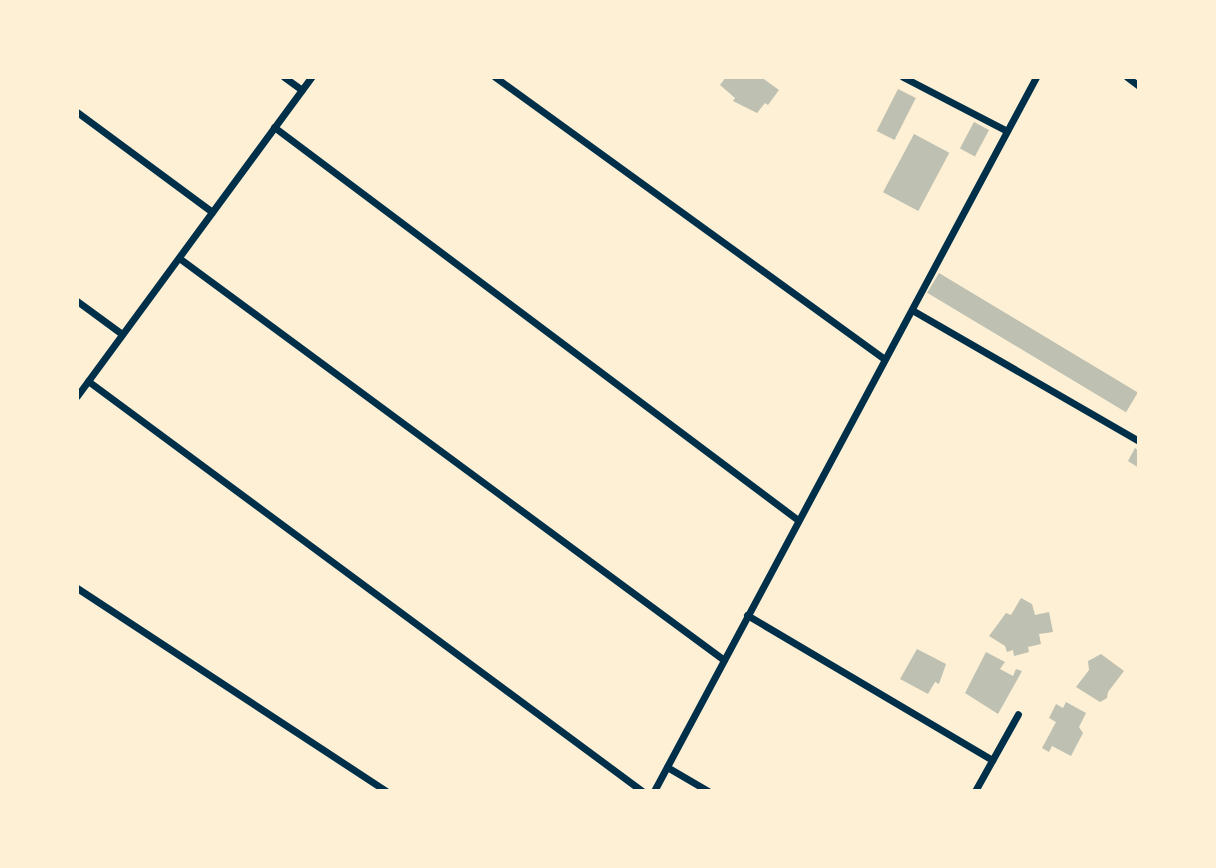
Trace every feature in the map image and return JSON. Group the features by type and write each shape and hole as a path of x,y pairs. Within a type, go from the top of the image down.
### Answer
{"street":[{"path":"284,77 302,90"},
{"path":"77,396 311,77"},
{"path":"495,77 885,359"},
{"path":"903,77 1007,131"},
{"path":"654,791 1036,77"},
{"path":"1127,77 1139,86"},
{"path":"77,112 212,212"},
{"path":"274,127 798,520"},
{"path":"178,258 724,660"},
{"path":"77,301 122,334"},
{"path":"912,310 1139,441"},
{"path":"88,381 642,791"},
{"path":"77,588 386,791"},
{"path":"747,615 992,760"},
{"path":"975,791 1018,714"},
{"path":"667,767 708,791"}],"building":[{"path":"726,77 761,77 779,90 768,105 765,103 757,113 733,101 735,98 720,85"},
{"path":"898,89 916,98 894,140 877,131"},
{"path":"974,122 989,130 975,156 960,148"},
{"path":"914,134 949,153 918,211 883,192"},
{"path":"939,273 1138,392 1126,412 927,293"},
{"path":"1135,448 1139,451 1139,468 1128,461"},
{"path":"1021,598 1032,604 1035,615 1049,612 1053,632 1039,634 1041,644 1028,647 1029,652 1014,656 1013,650 1007,652 1005,646 989,636 1006,613 1011,615"},
{"path":"917,649 946,664 939,684 935,682 928,694 900,679"},
{"path":"986,652 1005,662 1000,669 1013,676 1016,669 1022,671 998,714 965,693"},
{"path":"1101,654 1124,671 1108,692 1107,698 1100,702 1076,687 1089,670 1088,661"},
{"path":"1066,702 1086,713 1079,727 1083,733 1071,756 1052,746 1049,752 1042,748 1056,722 1049,718 1056,704 1063,708"}]}
